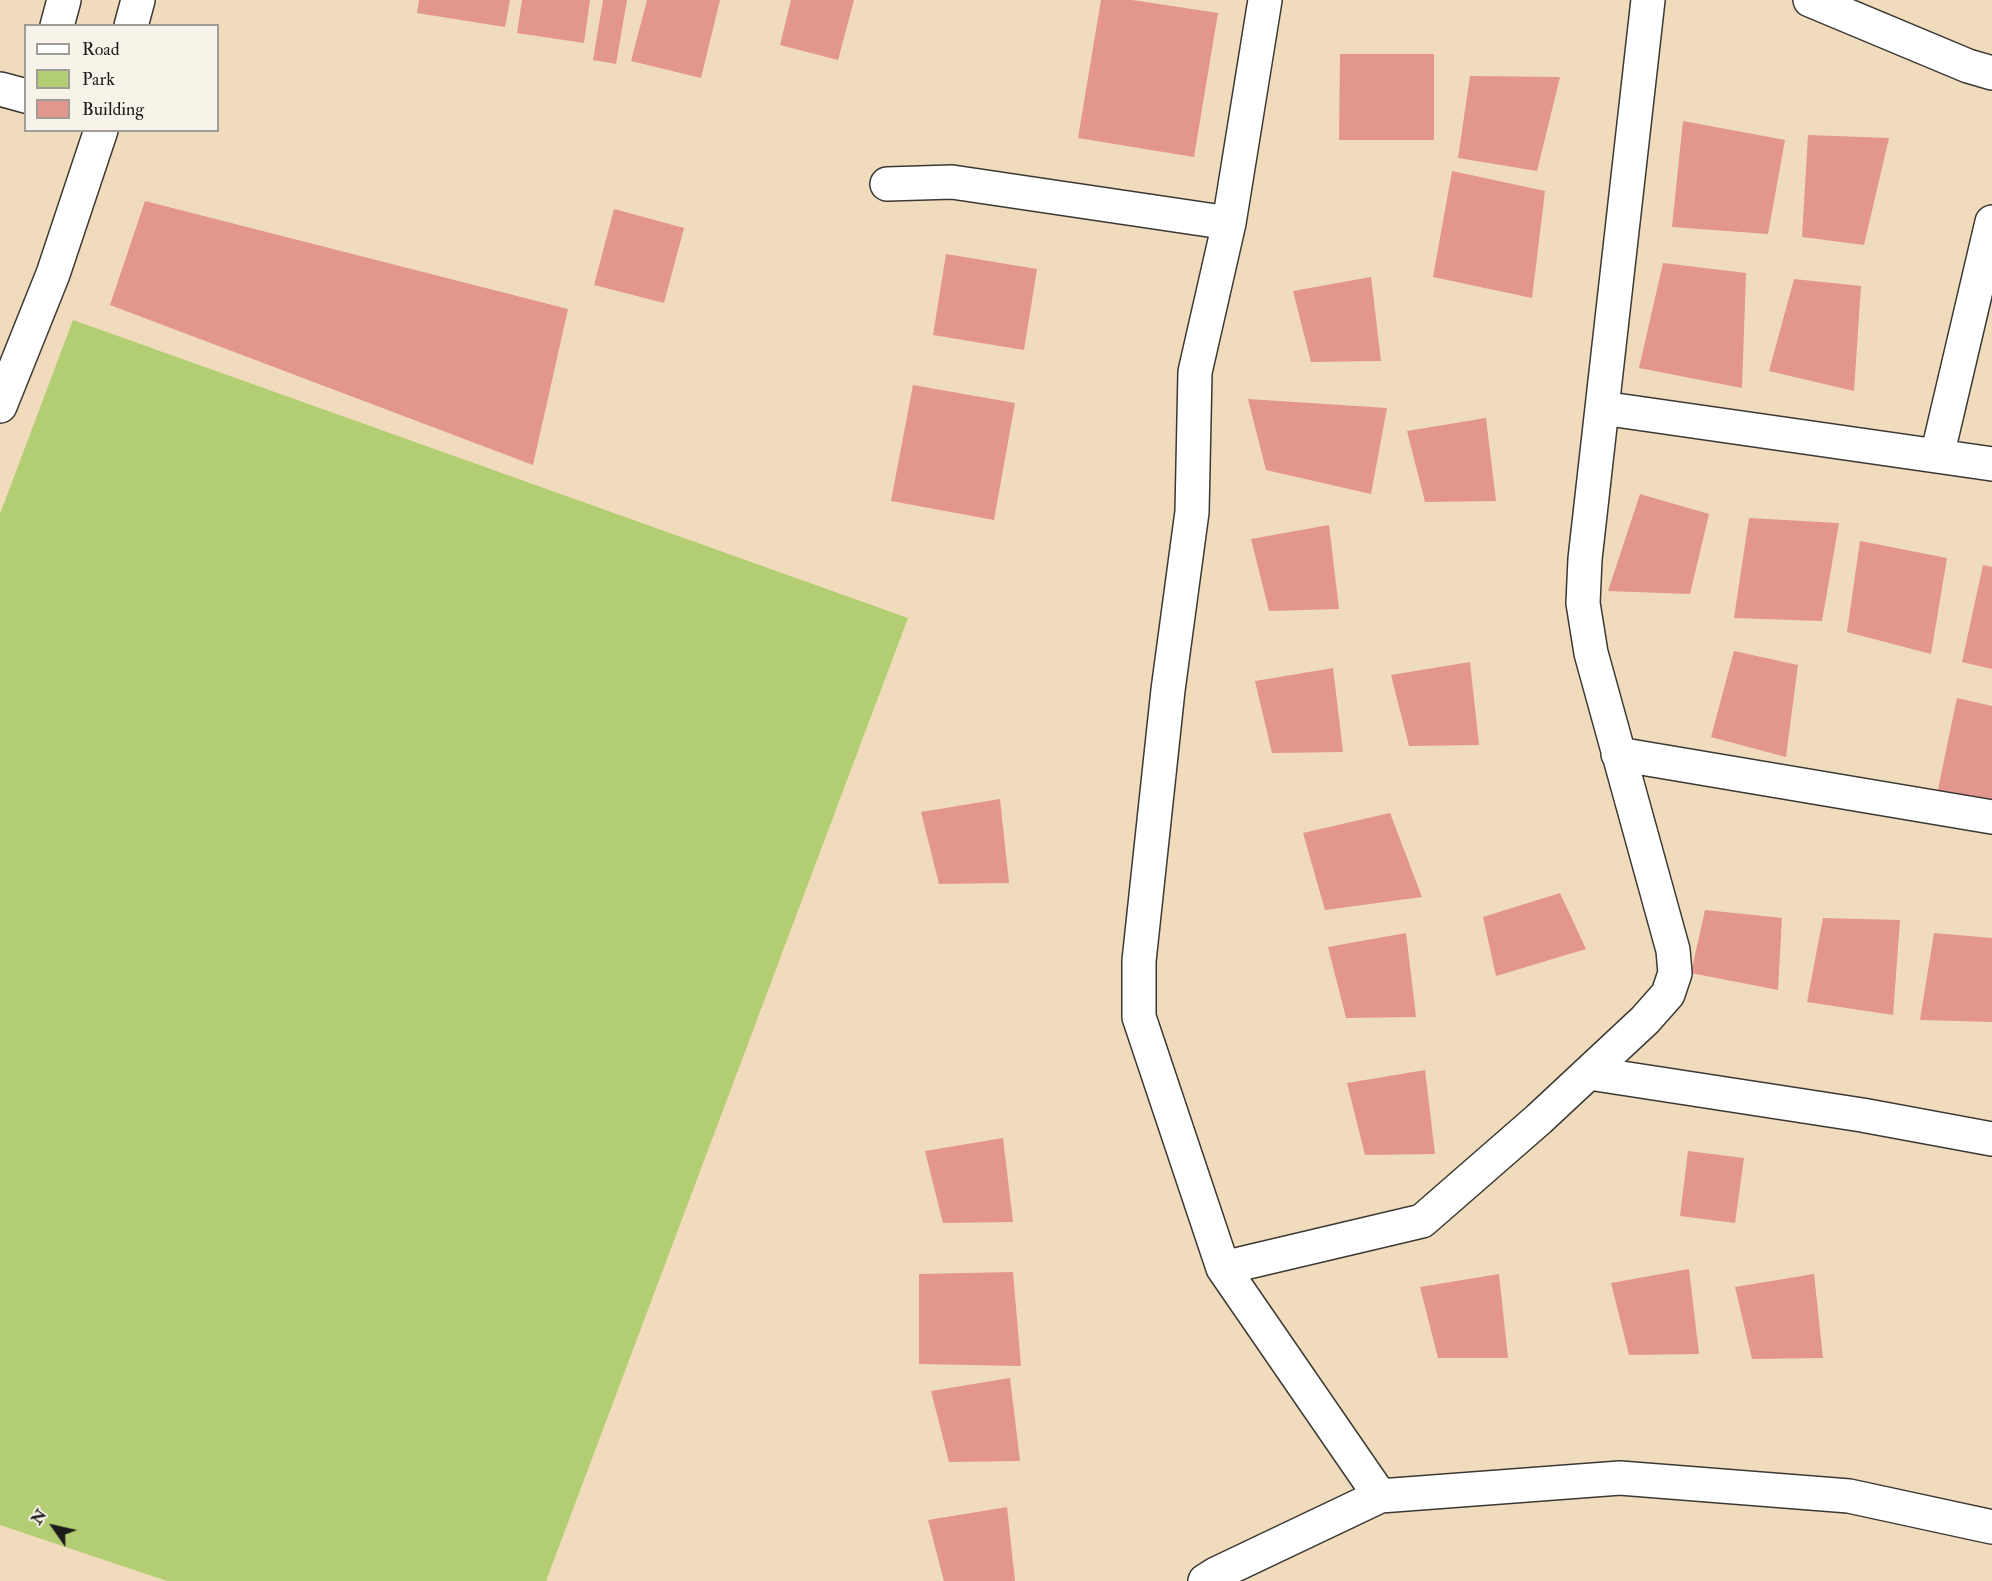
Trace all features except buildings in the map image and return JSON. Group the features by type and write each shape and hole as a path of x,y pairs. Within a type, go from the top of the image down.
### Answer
{"street":[{"path":"58,24 64,0"},
{"path":"131,24 138,0"},
{"path":"1265,0 1229,223 1195,372 1192,512 1168,690 1140,950 1139,1017 1223,1268 1380,1496"},
{"path":"1223,1268 1422,1221 1589,1073 1646,1020 1668,994 1675,973 1673,950 1591,653 1583,603 1602,408 1648,0"},
{"path":"1810,0 1968,66 1992,73"},
{"path":"0,89 24,95"},
{"path":"0,406 53,274 100,132"},
{"path":"887,184 952,182 1229,223"},
{"path":"1937,456 1992,222"},
{"path":"1602,408 1992,464"},
{"path":"1618,754 1992,817"},
{"path":"1589,1073 1862,1115 1992,1139"},
{"path":"1205,1581 1380,1496 1620,1478 1849,1496 1992,1527"}],"green space":[{"path":"73,320 908,618 546,1581 167,1581 0,1525 0,514"}]}
